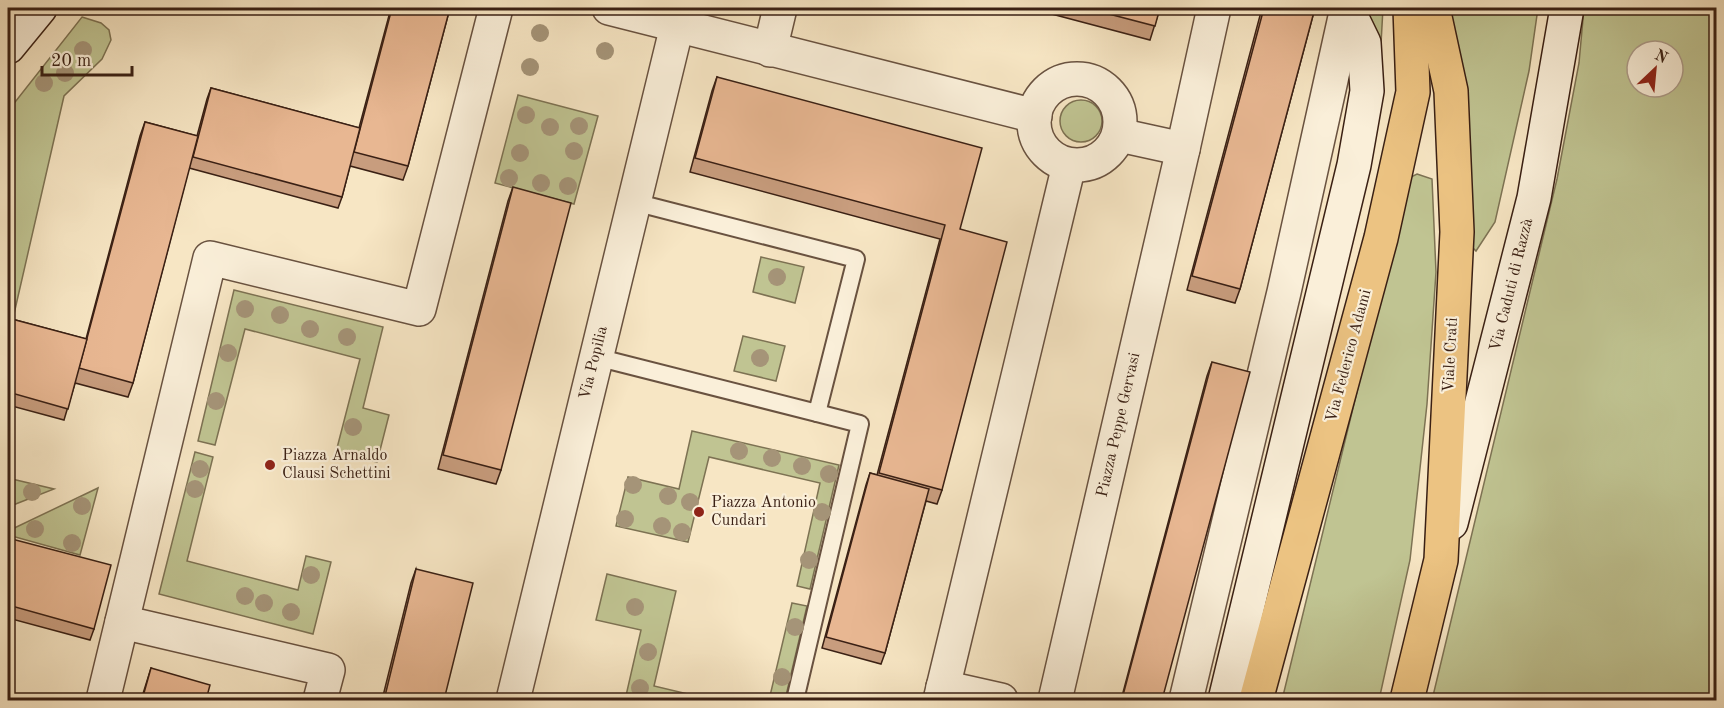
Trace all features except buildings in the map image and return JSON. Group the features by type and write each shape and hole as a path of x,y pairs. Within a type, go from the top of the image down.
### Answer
{"main road":[{"name":"Via Federico Adami","path":"1256,700 1381,238 1413,92 1410,8"},
{"name":"Viale Crati","path":"1407,700 1441,560 1457,232 1451,91 1434,8"}],"street":[{"path":"8,47 40,8"},
{"path":"103,700 210,258 419,309 496,8"},
{"path":"609,8 1035,116"},
{"path":"770,50 780,8"},
{"name":"Piazza Peppe Gervasi","path":"1055,700 1215,8"},
{"path":"1186,700 1284,292 1347,8"},
{"path":"1225,700 1354,165 1367,91 1364,43 1347,8"},
{"name":"Via Caduti di Razzà","path":"1441,560 1534,198 1567,8"},
{"name":"Via Popilia","path":"513,700 676,26"},
{"path":"1076,79 1102,86 1118,108 1119,135 1112,148 1101,159 1088,164 1069,165 1059,162 1047,153 1038,141 1035,116 1041,98 1050,88 1076,79"},
{"path":"1119,135 1183,148"},
{"path":"1001,700 942,694 1069,165"},
{"path":"122,622 328,670 320,700"}],"lane":[{"path":"634,202 856,259 817,413"},
{"path":"596,357 860,424 795,700"}],"green space":[{"path":"1362,8 1383,8 1381,44"},
{"path":"1445,8 1538,8 1529,71 1495,222 1476,251 1470,245"},
{"path":"1584,8 1716,8 1716,700 1432,700 1557,179 1579,63"},
{"path":"82,17 101,23 109,30 111,40 102,59 64,96 14,314 8,312 8,111"},
{"path":"518,95 598,116 574,204 495,183"},
{"path":"1081,100 1096,106 1102,121 1096,136 1081,142 1066,136 1060,121 1066,106"},
{"path":"1417,174 1432,179 1436,272 1427,404 1410,560 1379,700 1282,700 1409,178"},
{"path":"761,257 804,267 795,303 753,292"},
{"path":"234,290 383,327 363,408 389,415 377,462 336,452 360,359 245,329 215,445 198,441"},
{"path":"743,336 785,346 776,381 734,371"},
{"path":"692,431 839,465 810,589 797,586 820,483 709,457 688,542 616,526 628,477 679,489"},
{"path":"195,452 213,457 187,561 298,590 306,556 331,562 313,634 159,594"},
{"path":"12,479 54,489 8,507"},
{"path":"98,488 80,555 8,535 8,531"},
{"path":"607,574 676,591 654,686 713,700 625,700 641,630 596,620"},
{"path":"792,603 807,606 785,700 769,700"}],"place":[{"name":"Piazza Arnaldo Clausi Schettini","path":"270,465"},
{"name":"Piazza Antonio Cundari","path":"699,512"}]}
